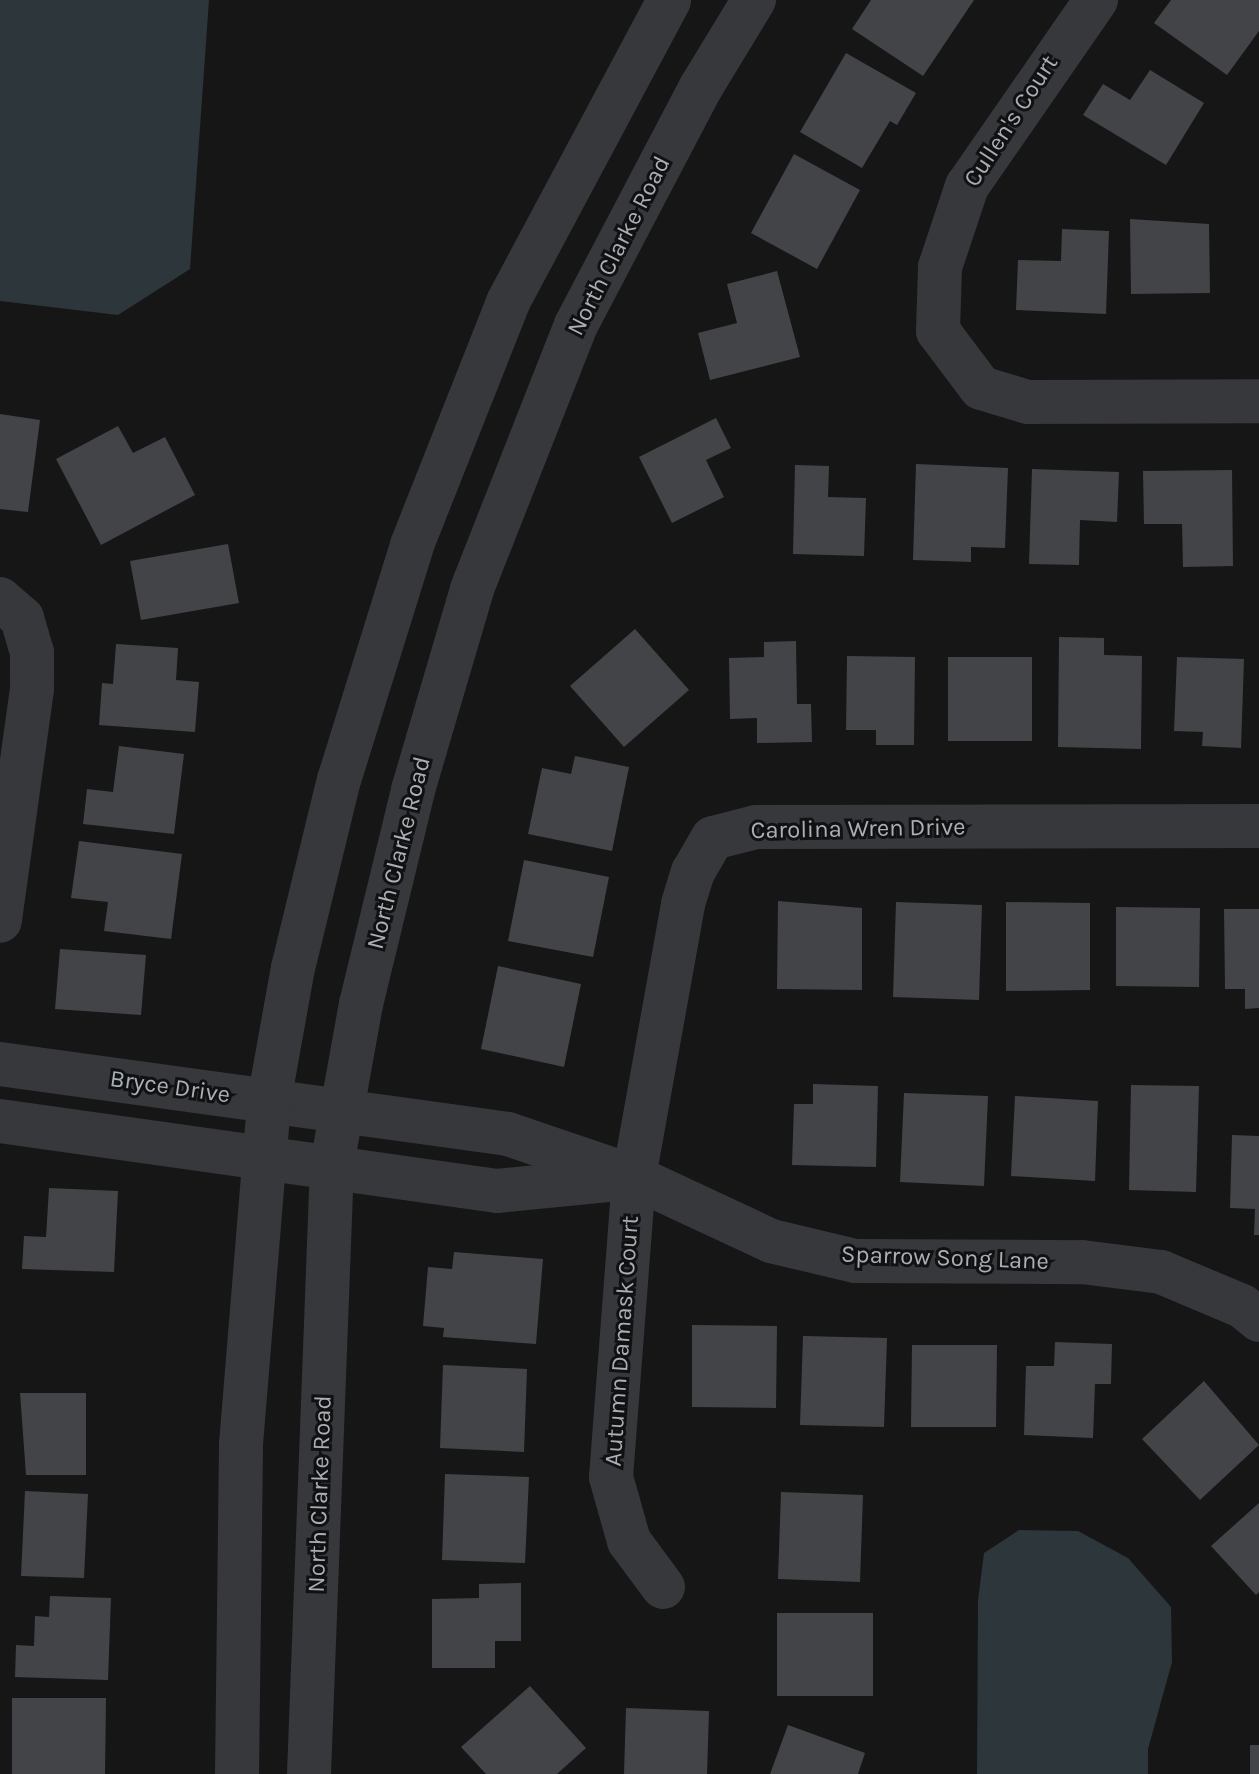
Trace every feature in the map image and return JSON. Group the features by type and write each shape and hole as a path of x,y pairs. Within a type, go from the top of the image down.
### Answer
{"street":[{"path":"237,1774 241,1444 269,1101 293,968 339,780 412,545 508,302 669,0"},
{"name":"North Clarke Road","path":"309,1774 332,1165 341,1111 413,790 472,589 576,325 701,87 754,0"},
{"name":"Cullen's Court","path":"1096,0 967,186 940,267 938,331 981,388 1028,402 1259,401"},
{"path":"0,599 22,618 32,652 32,689 0,921"},
{"name":"Carolina Wren Drive","path":"634,1177 683,904 693,872 713,838 756,827 1259,826"},
{"name":"Bryce Drive","path":"0,1064 341,1111"},
{"name":"Sparrow Song Lane","path":"341,1111 508,1134 634,1177 771,1241 855,1261 1082,1262 1161,1272 1242,1306 1259,1320"},
{"path":"0,1121 332,1165 497,1191 634,1177"},
{"path":"497,1191 508,1134"},
{"name":"Autumn Damask Court","path":"634,1177 611,1477 629,1541 663,1587"}],"shaded area":[{"path":"0,0 209,0 190,269 118,315 0,301"},
{"path":"1019,1530 1078,1531 1128,1558 1171,1607 1172,1662 1148,1749 1148,1774 977,1774 978,1600 984,1553"}],"building":[{"path":"871,0 974,0 923,76 852,29"},
{"path":"1171,0 1259,0 1259,31 1227,75 1154,23"},
{"path":"846,53 916,93 897,125 890,121 862,168 800,132"},
{"path":"1150,70 1204,103 1166,165 1083,115 1103,84 1130,100"},
{"path":"794,154 860,190 817,269 751,233"},
{"path":"1130,219 1209,224 1210,293 1131,294"},
{"path":"1062,229 1109,231 1106,314 1016,310 1018,260 1061,261"},
{"path":"777,271 800,357 710,380 698,333 737,323 727,284"},
{"path":"0,414 40,420 28,512 0,509"},
{"path":"716,418 731,448 706,460 724,497 672,523 639,457"},
{"path":"118,426 133,453 165,437 195,495 101,545 56,459"},
{"path":"916,464 1008,468 1005,548 971,547 971,562 913,560"},
{"path":"795,465 829,466 828,497 866,498 864,556 793,554"},
{"path":"1032,469 1119,472 1117,522 1080,520 1079,565 1029,564"},
{"path":"1232,470 1233,566 1183,567 1182,524 1144,524 1143,471"},
{"path":"228,544 239,603 141,620 130,561"},
{"path":"635,629 689,690 624,747 570,686"},
{"path":"1059,637 1104,638 1104,655 1142,656 1141,749 1058,747"},
{"path":"796,641 797,704 811,704 812,742 757,743 757,718 730,719 729,658 764,657 764,642"},
{"path":"116,644 178,648 176,680 199,682 195,732 99,725 102,683 113,684"},
{"path":"847,656 915,657 914,745 876,745 876,730 846,730"},
{"path":"948,657 1032,657 1032,741 948,741"},
{"path":"1177,657 1244,659 1241,748 1202,746 1203,732 1174,731"},
{"path":"119,746 184,754 174,834 83,824 87,789 113,792"},
{"path":"575,756 629,767 612,851 528,834 542,768 571,774"},
{"path":"79,841 182,854 171,939 104,931 108,902 71,898"},
{"path":"524,860 609,877 593,957 508,941"},
{"path":"778,901 862,908 862,990 777,989"},
{"path":"896,902 982,905 979,1000 893,997"},
{"path":"1006,902 1090,903 1090,990 1006,991"},
{"path":"1116,907 1200,908 1199,987 1116,986"},
{"path":"1224,909 1259,909 1259,1008 1245,1009 1245,989 1225,989"},
{"path":"60,949 146,955 141,1015 55,1009"},
{"path":"498,966 581,984 564,1067 481,1049"},
{"path":"813,1084 878,1086 876,1167 792,1165 794,1104 813,1104"},
{"path":"1131,1085 1199,1086 1196,1192 1129,1190"},
{"path":"904,1093 988,1096 984,1186 900,1182"},
{"path":"1015,1096 1098,1101 1095,1181 1011,1176"},
{"path":"1232,1135 1259,1136 1259,1235 1254,1235 1255,1209 1230,1208"},
{"path":"49,1188 118,1191 114,1272 22,1269 24,1236 46,1237"},
{"path":"454,1252 543,1259 536,1344 443,1337 444,1328 423,1326 428,1267 452,1269"},
{"path":"692,1325 777,1326 776,1408 692,1407"},
{"path":"803,1336 887,1338 884,1427 800,1425"},
{"path":"1055,1342 1112,1344 1111,1384 1095,1384 1093,1438 1024,1435 1026,1366 1054,1366"},
{"path":"912,1345 997,1345 996,1427 911,1427"},
{"path":"443,1365 527,1369 524,1452 440,1448"},
{"path":"1204,1381 1259,1445 1200,1500 1142,1439"},
{"path":"20,1393 86,1393 86,1475 26,1475"},
{"path":"445,1474 529,1477 525,1563 442,1560"},
{"path":"25,1491 88,1494 84,1578 21,1576"},
{"path":"781,1492 863,1495 860,1582 778,1579"},
{"path":"1259,1503 1259,1592 1256,1595 1211,1546"},
{"path":"521,1583 521,1641 495,1641 495,1668 432,1668 432,1599 479,1598 479,1584"},
{"path":"50,1596 111,1598 108,1680 15,1677 16,1645 34,1646 35,1616 49,1617"},
{"path":"777,1613 873,1613 873,1696 777,1696"},
{"path":"530,1686 586,1748 557,1774 486,1774 461,1747"},
{"path":"12,1698 106,1698 105,1774 12,1774"},
{"path":"626,1708 709,1711 707,1774 624,1774"},
{"path":"788,1725 865,1753 858,1774 770,1774"},
{"path":"1250,1745 1259,1745 1259,1774 1250,1774"}]}
